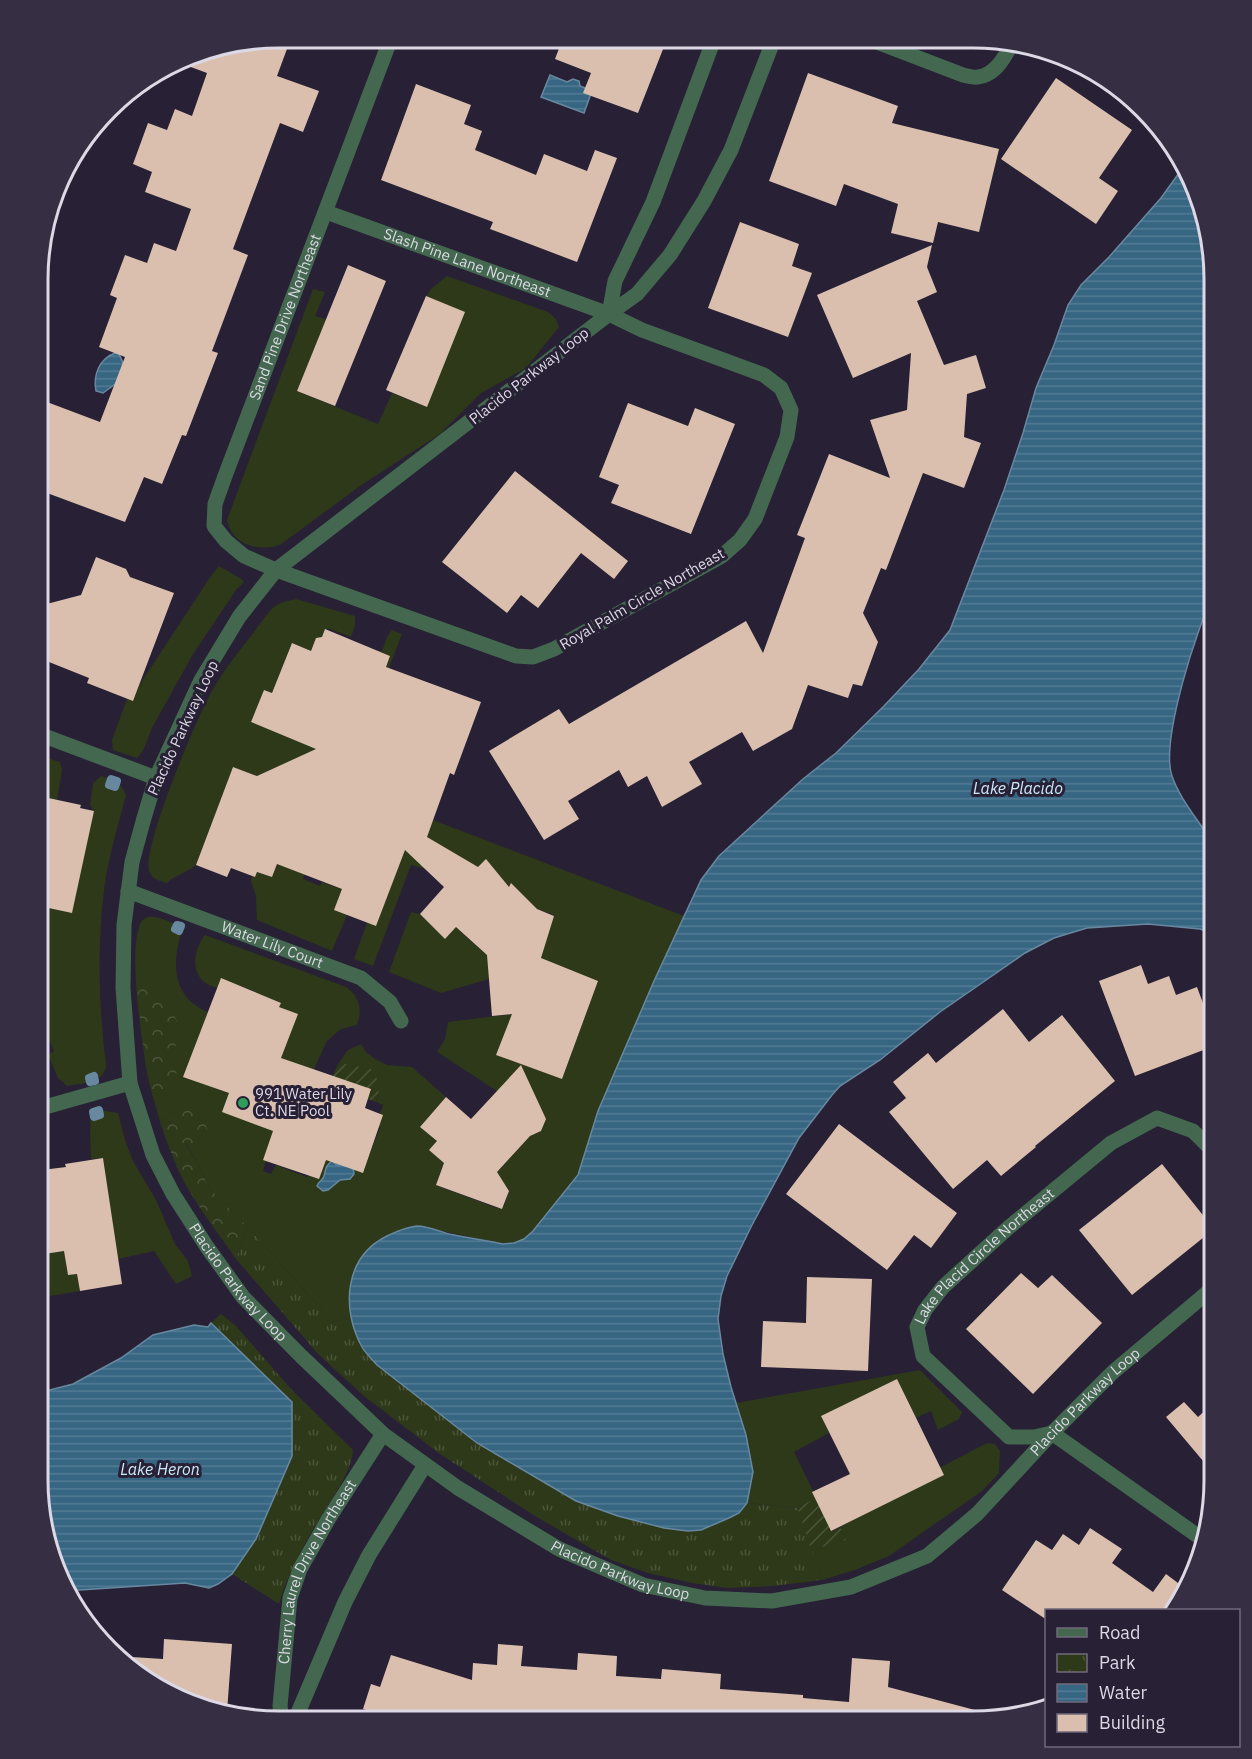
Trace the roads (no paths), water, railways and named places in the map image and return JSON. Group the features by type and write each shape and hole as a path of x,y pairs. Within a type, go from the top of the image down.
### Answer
{"street":[{"name":"Sand Pine Drive Northeast","path":"276,570 244,556 226,541 214,526 215,504 387,48"},
{"path":"609,314 615,281 653,202 711,48"},
{"name":"Placido Parkway Loop","path":"771,48 731,150 704,201 670,255 637,294 276,570 239,617 201,680 156,778 132,862 124,925 123,988 130,1083 153,1155 173,1194 243,1297 383,1434 458,1488 560,1549 643,1585 705,1598 772,1601 851,1587 927,1556 977,1514 1052,1433 1113,1372 1204,1295"},
{"path":"892,48 963,75 978,77 995,70 1008,51"},
{"name":"Slash Pine Lane Northeast","path":"326,212 609,314"},
{"name":"Royal Palm Circle Northeast","path":"276,570 516,657 533,657 554,649 722,556 740,540 755,519 787,437 791,410 781,388 764,375 642,330 609,314"},
{"path":"48,737 156,778"},
{"name":"Water Lily Court","path":"128,891 361,978 390,1002 401,1021"},
{"path":"48,1106 130,1083"},
{"name":"Lake Placid Circle Northeast","path":"1052,1433 1034,1437 1009,1437 924,1356 917,1328 925,1311 943,1287 1008,1228 1111,1143 1158,1118 1193,1131 1204,1142"},
{"path":"1052,1433 1197,1535"},
{"name":"Cherry Laurel Drive Northeast","path":"281,1711 291,1598 300,1569 328,1518 383,1434"},
{"name":"Cherry Laurel Drive Northeast","path":"299,1711 345,1602 369,1555 425,1465"}],"water":[{"path":"550,75 567,82 573,79 579,81 580,86 592,91 584,113 541,97"},
{"name":"Lake Placido","path":"1178,174 1196,219 1204,264 1204,618 1182,684 1171,738 1170,760 1172,776 1178,789 1204,830 1204,930 1148,924 1087,928 1054,938 1025,953 940,1012 880,1060 840,1086 799,1138 752,1225 727,1276 721,1296 718,1319 723,1354 746,1435 753,1472 747,1503 739,1513 729,1518 701,1530 688,1531 664,1528 618,1516 576,1501 477,1443 377,1365 362,1347 351,1317 350,1285 355,1270 362,1257 373,1245 390,1234 417,1226 503,1244 524,1239 578,1175 598,1111 701,880 719,856 803,779 836,753 884,706 919,669 950,630 1004,490 1036,388 1068,305 1081,285 1161,198"},
{"path":"115,353 119,354 124,365 118,382 103,393 96,391 95,379 98,368 105,359"},
{"path":"332,1161 337,1165 347,1164 353,1167 354,1174 350,1179 340,1180 328,1190 323,1191 317,1186"},
{"name":"Lake Heron","path":"211,1323 292,1402 292,1456 256,1539 232,1574 209,1588 185,1583 76,1590 60,1554 52,1525 48,1495 48,1390 73,1384 121,1358 153,1335 194,1325 208,1327"}],"waterway":[{"path":"111,779 117,781 115,787 109,785 111,779"},
{"path":"177,925 181,926 179,931 175,929 177,925"},
{"path":"94,1076 95,1081 90,1082 89,1078 94,1076"},
{"path":"99,1110 100,1115 94,1117 93,1112 99,1110"}],"place":[{"name":"991 Water Lily Ct. NE Pool","path":"243,1103"}]}
